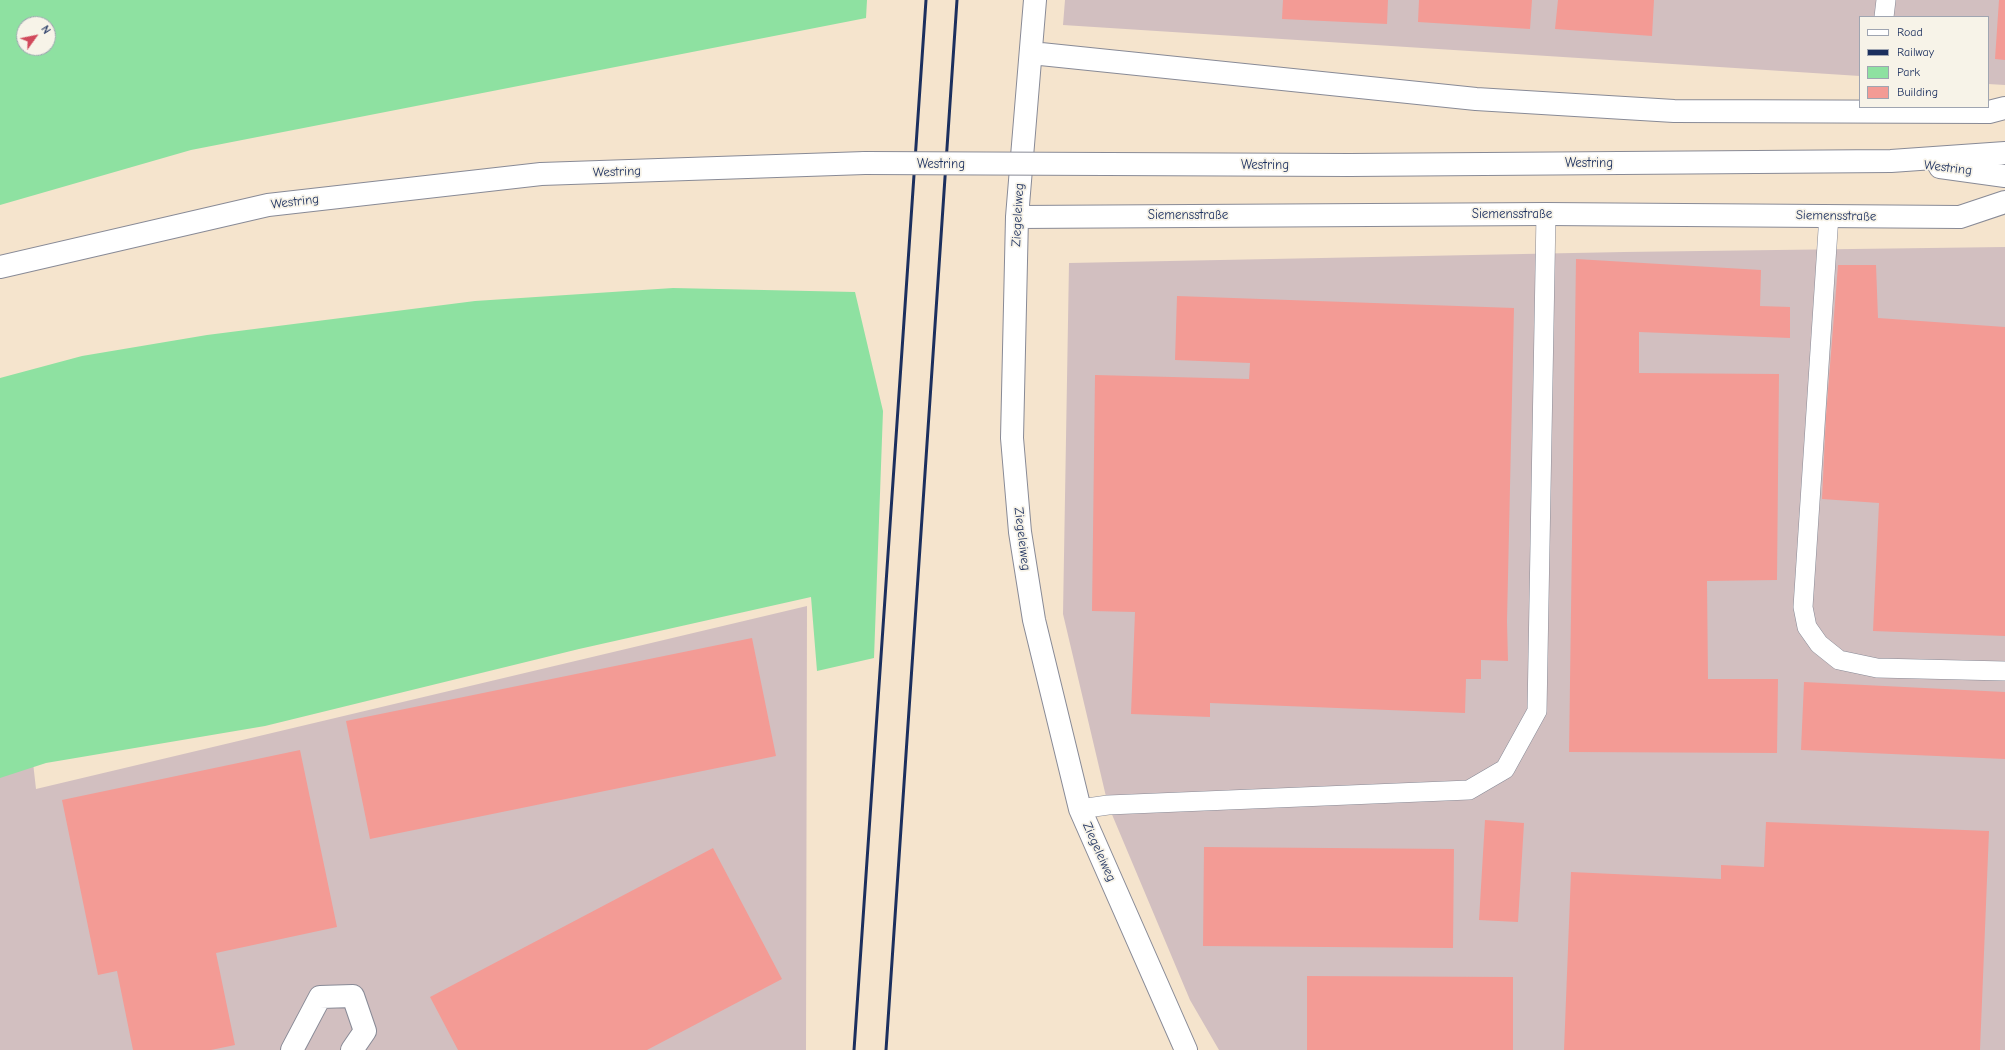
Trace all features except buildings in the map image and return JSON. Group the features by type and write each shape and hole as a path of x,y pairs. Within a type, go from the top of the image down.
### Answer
{"street":[{"name":"Ziegeleiweg","path":"1035,0 1016,217 1012,438 1020,532 1034,620 1080,809 1186,1050"},
{"path":"1031,53 1476,99 1674,111 1997,110"},
{"name":"Westring","path":"0,267 268,205 541,174 865,163 1349,165 1891,161 2005,153"},
{"name":"Westring","path":"1891,161 2005,176"},
{"name":"Siemensstraße","path":"1016,217 1546,214 1960,217 2005,202"},
{"path":"292,1050 320,997 353,996 365,1031 352,1050"}],"lane":[{"path":"1884,16 1886,0"},
{"path":"1080,809 1116,805 1469,790 1505,770 1537,711 1546,214"},
{"path":"1828,215 1803,607 1807,627 1819,644 1839,660 1877,668 2005,672"}],"shaded area":[{"path":"1065,0 2005,0 2005,85 1989,84 1989,16 1859,16 1859,76 1063,25"},
{"path":"2005,247 2005,1050 1219,1050 1190,1000 1108,805 1063,614 1069,263 1624,252"},
{"path":"13,586 36,789 807,606 806,1050 0,1050 0,590"}],"green space":[{"path":"0,0 867,0 866,18 191,150 0,205"},
{"path":"673,288 855,292 883,411 874,658 817,671 811,597 579,649 265,726 46,763 0,778 0,378 82,356 207,335 475,301"}],"railway":[{"path":"854,1050 926,0"},
{"path":"886,1050 957,0"}]}
